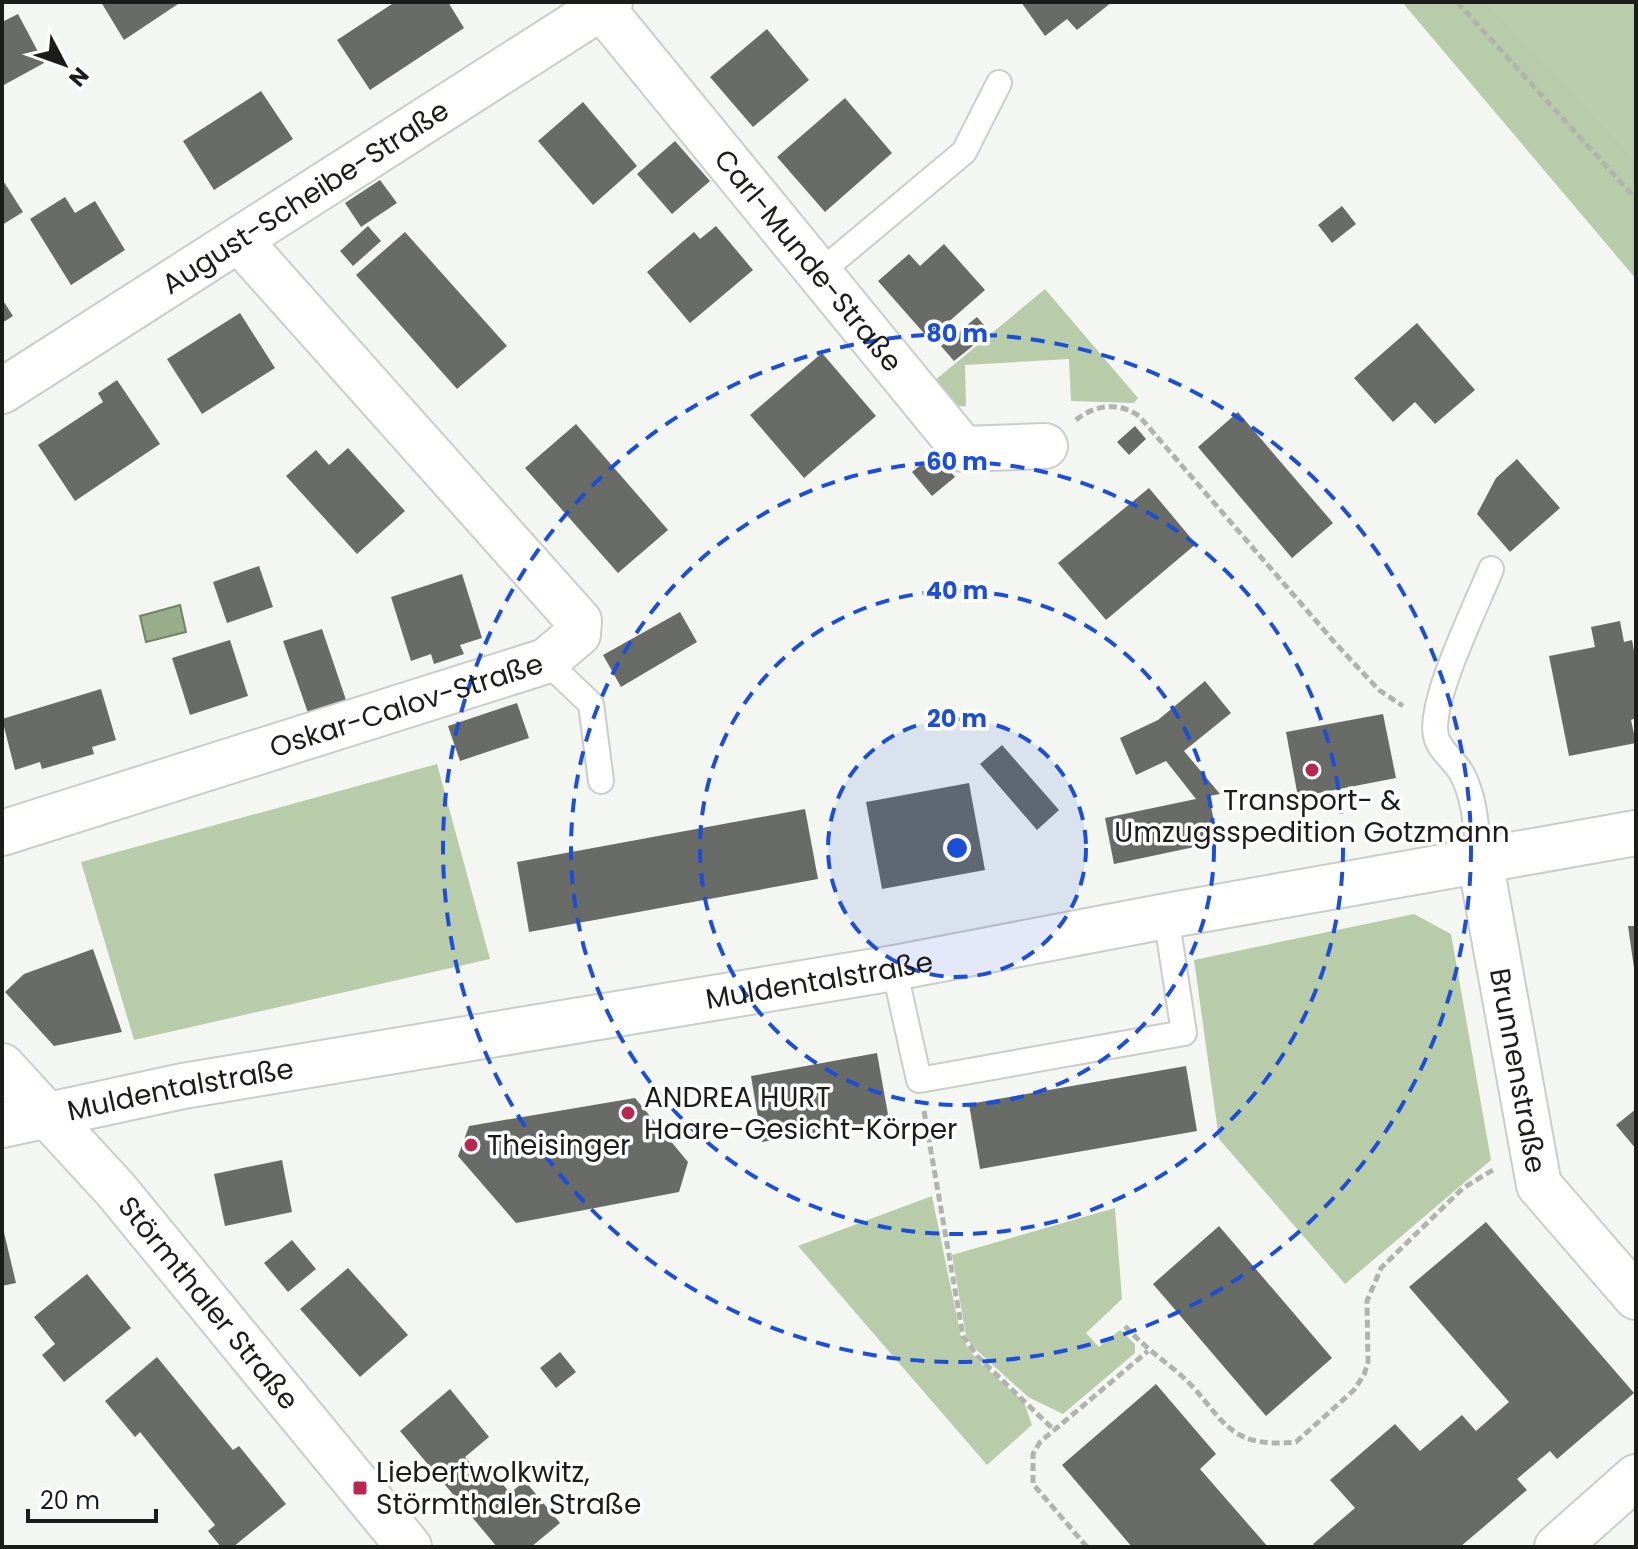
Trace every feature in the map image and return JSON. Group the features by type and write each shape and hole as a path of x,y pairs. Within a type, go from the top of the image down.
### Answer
{"street":[{"name":"August-Scheibe-Straße","path":"2,391 606,5"},
{"name":"Carl-Munde-Straße","path":"606,5 818,274 963,449 1045,446"},
{"name":"Oskar-Calov-Straße","path":"2,833 546,661 578,634 579,621 254,257 242,239"},
{"name":"Muldentalstraße","path":"2,1125 353,1056 894,968 1166,916 1636,833"},
{"name":"Brunnenstraße","path":"1480,860 1539,1185 1636,1297"},
{"name":"Störmthaler Straße","path":"2,1066 116,1190 409,1547"},
{"path":"1557,1547 1636,1477"}],"lane":[{"path":"818,274 964,152 999,83"},
{"path":"1480,860 1471,797 1463,775 1436,738 1435,716 1448,674 1491,569"},
{"path":"546,661 591,704 601,781"},
{"path":"894,968 919,1080 1184,1033 1166,916"}],"path":[{"path":"1457,2 1636,199"},
{"path":"1045,446 1085,413 1106,406 1130,409 1379,690 1406,708 1435,716"},
{"path":"919,1080 963,1336 977,1356 1053,1429"},
{"path":"1125,1326 1148,1351 1177,1372 1225,1427 1256,1442 1296,1442 1354,1390 1364,1375 1368,1362 1367,1301 1381,1268 1419,1234 1440,1209 1481,1174 1533,1156"},
{"path":"1087,1547 1033,1484 1033,1454 1053,1429 1148,1351"}],"shaded area":[{"path":"1402,2 1636,2 1636,279"},
{"path":"1484,2 1636,2 1636,164 1603,125"},
{"path":"1045,289 1138,398 1134,403 1071,401 1069,359 965,365 966,406 947,407 928,386"},
{"path":"180,605 186,632 146,642 140,616"},
{"path":"437,764 490,959 134,1040 81,862"},
{"path":"1414,914 1451,934 1491,1160 1345,1284 1219,1139 1194,960"},
{"path":"932,1196 961,1337 976,1359 1024,1402 1032,1425 987,1465 798,1246"},
{"path":"1115,1208 1122,1299 1086,1333 1099,1347 1120,1330 1135,1344 1135,1353 1063,1414 1028,1397 971,1345 966,1335 952,1255"}],"building":[{"path":"101,2 181,2 124,40"},
{"path":"395,2 448,2 464,28 370,90 337,40"},
{"path":"1021,2 1112,2 1077,30 1067,19 1045,36"},
{"path":"18,14 44,63 2,86 2,22"},
{"path":"767,29 809,80 753,127 710,77"},
{"path":"261,91 293,139 214,190 183,141"},
{"path":"845,98 892,153 825,212 777,157"},
{"path":"583,102 637,166 593,205 538,141"},
{"path":"675,141 710,181 672,214 637,174"},
{"path":"2,179 23,212 2,225"},
{"path":"380,180 397,203 361,227 345,203"},
{"path":"65,197 75,213 95,201 125,250 71,285 30,219"},
{"path":"1342,206 1356,224 1332,243 1318,225"},
{"path":"368,226 381,241 353,266 340,251"},
{"path":"716,226 753,270 690,323 647,272 694,232 700,239"},
{"path":"405,232 507,346 457,389 356,275"},
{"path":"944,244 985,290 929,339 878,281 909,254 920,266"},
{"path":"2,299 13,316 2,323"},
{"path":"240,313 275,368 202,414 167,359"},
{"path":"977,317 990,332 954,361 941,346"},
{"path":"1417,323 1475,390 1435,424 1415,402 1393,422 1354,378"},
{"path":"822,353 876,416 804,478 750,415"},
{"path":"117,380 160,444 75,501 38,445 103,402 98,393"},
{"path":"1238,412 1333,523 1292,558 1198,447"},
{"path":"576,424 668,530 618,573 525,468"},
{"path":"1135,426 1146,439 1129,455 1117,442"},
{"path":"348,448 405,511 357,554 286,476 316,450 329,465"},
{"path":"935,453 955,477 932,496 912,472"},
{"path":"1517,459 1560,508 1510,552 1477,514 1496,478"},
{"path":"1149,488 1196,544 1106,620 1058,563"},
{"path":"259,566 273,607 227,623 213,582"},
{"path":"462,574 482,638 460,645 464,654 434,664 431,654 411,661 391,597"},
{"path":"680,612 697,642 621,687 603,655"},
{"path":"1620,621 1624,642 1632,640 1636,662 1636,718 1631,720 1636,743 1569,756 1549,656 1595,647 1591,627"},
{"path":"322,629 346,700 308,713 283,641"},
{"path":"230,640 248,696 190,715 172,658"},
{"path":"1205,681 1231,713 1184,751 1220,794 1209,796 1218,842 1114,864 1105,818 1196,799 1166,761 1136,775 1120,738 1158,720"},
{"path":"101,689 116,740 92,747 94,754 42,769 40,762 15,770 2,719"},
{"path":"517,703 529,738 460,761 448,726"},
{"path":"1383,714 1396,778 1298,797 1286,732"},
{"path":"1002,745 1059,810 1037,830 980,764"},
{"path":"969,783 985,870 882,889 866,802"},
{"path":"805,809 818,879 529,932 517,862"},
{"path":"1628,926 1636,926 1636,968 1634,968"},
{"path":"93,949 122,1032 54,1046 5,992 24,974"},
{"path":"877,1053 889,1120 762,1142 751,1076"},
{"path":"1186,1066 1197,1131 980,1169 969,1104"},
{"path":"635,1098 688,1162 679,1192 516,1223 458,1156 469,1126"},
{"path":"1636,1109 1636,1149 1616,1125"},
{"path":"282,1160 292,1212 225,1226 214,1174"},
{"path":"1486,1222 1634,1393 1557,1459 1550,1451 1517,1479 1527,1490 1460,1547 1315,1547 1313,1544 1355,1508 1330,1480 1395,1424 1420,1451 1462,1415 1476,1431 1509,1402 1409,1287"},
{"path":"2,1224 16,1283 2,1286"},
{"path":"1219,1226 1332,1358 1266,1416 1153,1284"},
{"path":"292,1240 316,1269 288,1292 264,1263"},
{"path":"348,1268 408,1335 360,1377 300,1309"},
{"path":"87,1274 131,1328 64,1382 42,1355 55,1344 34,1317"},
{"path":"560,1352 576,1372 556,1388 540,1368"},
{"path":"157,1357 233,1450 239,1446 286,1504 233,1547 221,1547 208,1531 215,1525 140,1432 135,1437 105,1401"},
{"path":"1156,1384 1216,1454 1200,1469 1268,1547 1132,1547 1062,1465"},
{"path":"450,1389 489,1437 465,1457 481,1476 490,1469 510,1493 525,1481 560,1523 531,1547 497,1547 400,1431"}],"place":[{"name":"Transport- & Umzugsspedition Gotzmann","path":"1312,770"},
{"name":"ANDREA HURT Haare-Gesicht-Körper","path":"628,1113"},
{"name":"Theisinger","path":"471,1145"},
{"name":"Liebertwolkwitz, Störmthaler Straße","path":"360,1488"}]}
